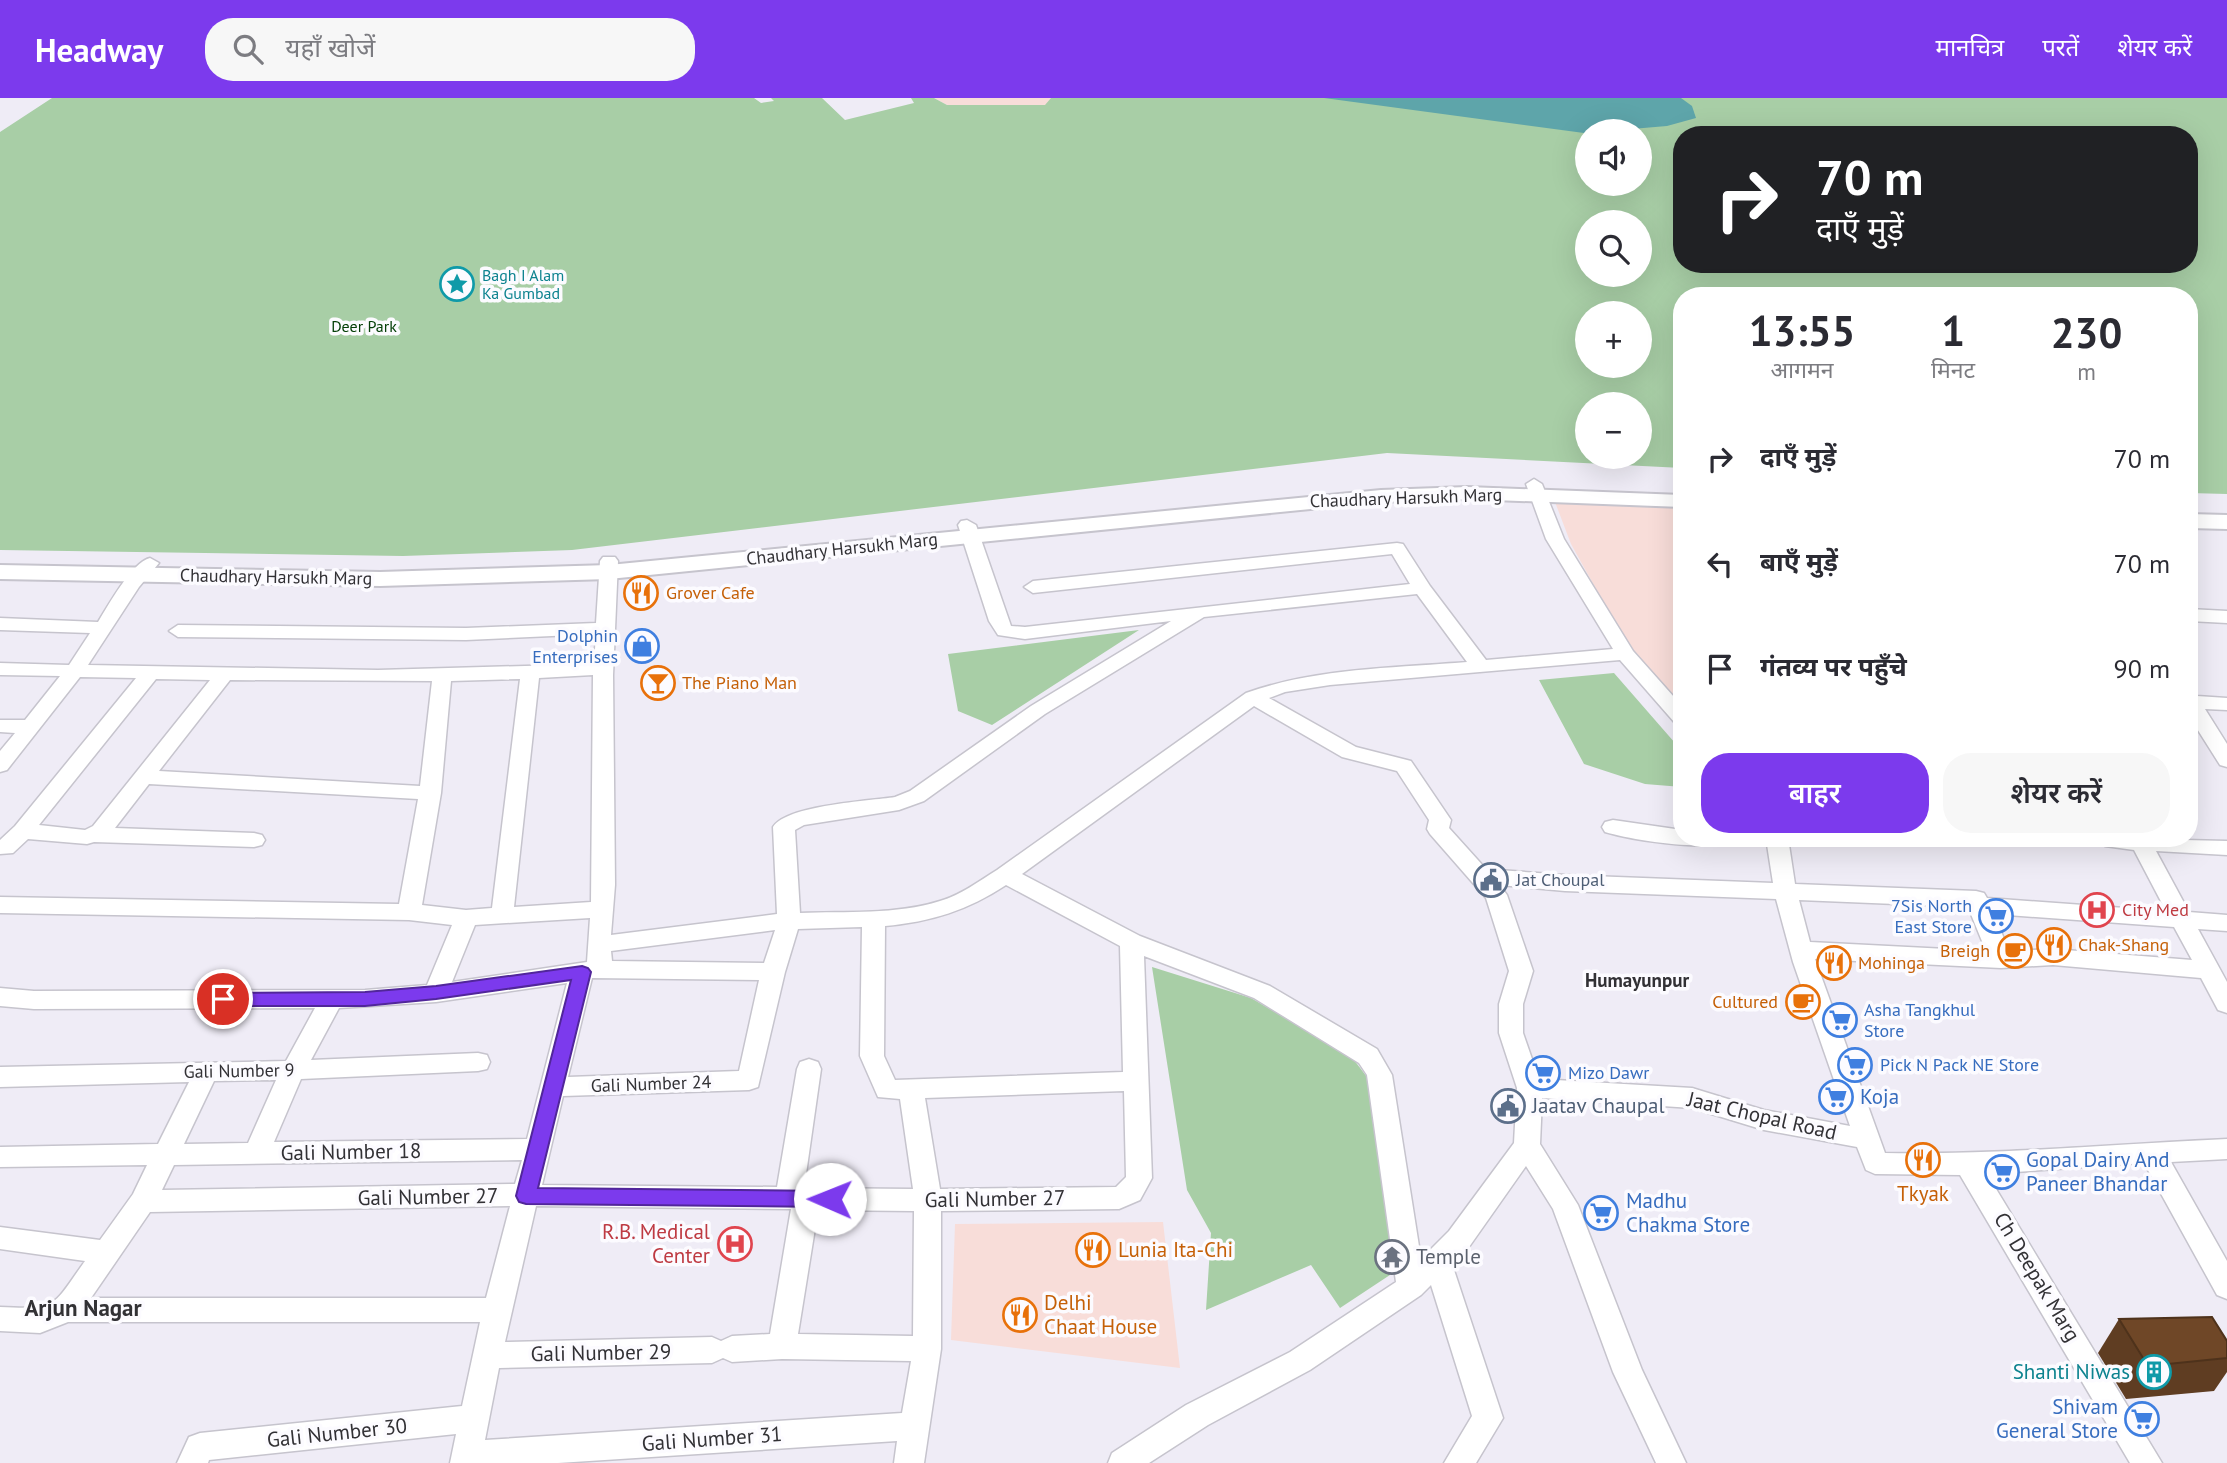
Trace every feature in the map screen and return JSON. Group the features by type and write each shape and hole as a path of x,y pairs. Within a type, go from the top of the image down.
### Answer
{"street":[{"name":"Chaudhary Harsukh Marg","path":"1537,489 1673,499"},
{"name":"Chaudhary Harsukh Marg","path":"0,560 380,579 609,567 969,530 1381,496 1537,489 1673,490"},
{"path":"1537,489 1555,539 1625,654 1673,709"},
{"path":"2198,510 2227,512"},
{"path":"2198,521 2227,523"},
{"path":"969,530 998,621 1005,631 1026,633 1422,588"},
{"path":"1033,587 1397,548 1422,588 1480,665"},
{"path":"465,1459 497,1310 554,1087 588,970 600,963 604,669 609,567"},
{"name":"Chaudhary Harsukh Marg","path":"0,572 146,569"},
{"path":"0,765 75,671 146,569"},
{"path":"2,1000 332,999 436,993 588,970 772,972 789,921 784,827 798,818 899,803 917,796 1038,710 1199,612"},
{"path":"2198,615 2227,617"},
{"path":"0,624 106,628"},
{"path":"178,631 439,634 607,628"},
{"path":"599,945 704,927 789,921 874,920 940,909 967,899 1004,876 1253,696 1281,687 1330,679 1625,654"},
{"path":"0,669 150,674 442,675 604,669"},
{"path":"502,916 530,673"},
{"path":"5,848 23,831 150,674"},
{"path":"94,835 101,831 145,777 224,675"},
{"path":"409,912 430,793 442,675"},
{"path":"1123,1463 1197,1415 1300,1361 1411,1287 1458,1239 1527,1145 1530,1088 1511,1033 1511,1004 1521,971 1496,895 1438,829 1440,820 1404,766 1349,752 1253,696"},
{"path":"2198,702 2227,704"},
{"path":"2198,714 2227,760"},
{"path":"0,726 32,727"},
{"path":"145,777 430,793"},
{"path":"1613,827 1673,836"},
{"path":"23,831 254,840"},
{"path":"2198,842 2200,846 2227,848"},
{"path":"1778,847 1784,891 1801,950 1875,1163 1968,1165 2227,1149"},
{"path":"2143,847 2227,1004"},
{"path":"1004,876 1132,942 1262,992 1368,1056 1379,1075 1411,1287"},
{"path":"1480,876 1565,883 1976,899 2001,960"},
{"path":"0,905 409,912 466,918 602,909"},
{"path":"1978,905 2227,923"},
{"path":"436,993 466,918"},
{"path":"874,920 872,1056 887,1090 1135,1081 1132,942"},
{"path":"1801,950 2001,960 2053,957 2209,970"},
{"name":"Gali Number 24","path":"554,1087 749,1080 772,972"},
{"path":"256,1153 293,1070 332,999"},
{"name":"Gali Number 9","path":"0,1077 293,1070 478,1062"},
{"path":"782,1346 809,1069"},
{"path":"66,1310 143,1201 206,1072"},
{"name":"Gali Number 27","path":"143,1201 526,1196 928,1200 1119,1198 1131,1192 1139,1178 1135,1081"},
{"name":"Jaat Chopal Road","path":"1530,1088 1670,1095 1703,1101 1764,1120 1867,1139"},
{"path":"909,1463 927,1349 928,1200 911,1089"},
{"path":"1527,1145 1565,1205 1628,1372 1671,1463"},
{"name":"Gali Number 18","path":"0,1157 538,1149"},
{"path":"2151,1152 2227,1287"},
{"name":"Ch Deepak Marg","path":"1968,1165 2147,1463"},
{"path":"0,1238 106,1252"},
{"path":"1437,1261 1488,1418 1459,1463"},
{"path":"0,1319 40,1321 66,1310 497,1310"},
{"name":"Gali Number 29","path":"489,1355 722,1350 782,1346 927,1349"},
{"name":"Gali Number 30","path":"196,1455 475,1418"},
{"name":"Gali Number 31","path":"465,1459 916,1426"}],"shaded area":[{"path":"934,98 1051,98 1046,105 947,105"},
{"path":"1555,502 1673,507 1673,697 1632,654 1571,544"},
{"path":"1163,1222 1180,1368 951,1340 955,1224"}],"green space":[{"name":"Deer Park","path":"52,98 754,98 761,103 774,101 771,98 822,98 845,120 914,103 911,98 934,98 947,105 1045,105 1051,98 2227,98 2227,494 2198,493 2198,287 1673,287 1673,468 1652,466 1652,392 1575,392 1575,463 1387,453 572,550 403,556 0,550 0,132"},
{"path":"1139,630 992,725 958,711 948,654"},
{"path":"1614,673 1673,741 1673,786 1645,784 1584,764 1539,680"},
{"path":"1152,967 1251,998 1351,1056 1373,1085 1399,1269 1340,1308 1311,1265 1206,1310 1211,1233 1187,1190"}],"water":[{"path":"1324,98 1681,98 1692,106 1696,118 1652,127 1652,119 1575,119 1575,132"}],"building":[{"path":"2212,1317 2227,1341 2227,1358 2148,1366 2119,1319"}],"place":[{"name":"Bagh I Alam Ka Gumbad","path":"457,284"},
{"name":"Grover Cafe","path":"641,593"},
{"name":"Dolphin Enterprises","path":"642,646"},
{"name":"The Piano Man","path":"658,683"},
{"name":"Jat Choupal","path":"1491,880"},
{"name":"City Med","path":"2097,910"},
{"name":"7Sis North East Store","path":"1996,916"},
{"name":"Chak-Shang","path":"2054,945"},
{"name":"Breigh","path":"2015,951"},
{"name":"Mohinga","path":"1834,963"},
{"name":"Cultured","path":"1803,1002"},
{"name":"Asha Tangkhul Store","path":"1840,1020"},
{"name":"Pick N Pack NE Store","path":"1855,1065"},
{"name":"Mizo Dawr","path":"1543,1073"},
{"name":"Koja","path":"1836,1097"},
{"name":"Jaatav Chaupal","path":"1508,1106"},
{"name":"Tkyak","path":"1923,1160"},
{"name":"Gopal Dairy And Paneer Bhandar","path":"2002,1172"},
{"name":"Madhu Chakma Store","path":"1601,1213"},
{"name":"R.B. Medical Center","path":"735,1244"},
{"name":"Lunia Ita-Chi","path":"1093,1250"},
{"name":"Temple","path":"1392,1257"},
{"name":"Delhi Chaat House","path":"1020,1315"},
{"name":"Shanti Niwas","path":"2154,1372"},
{"name":"Shivam General Store","path":"2142,1419"}],"district":[{"name":"Humayunpur","path":"1637,980"},
{"name":"Arjun Nagar","path":"83,1308"}],"route":[{"path":"223,999 365,999 436,993 582,972 526,1196 830,1199"}]}
